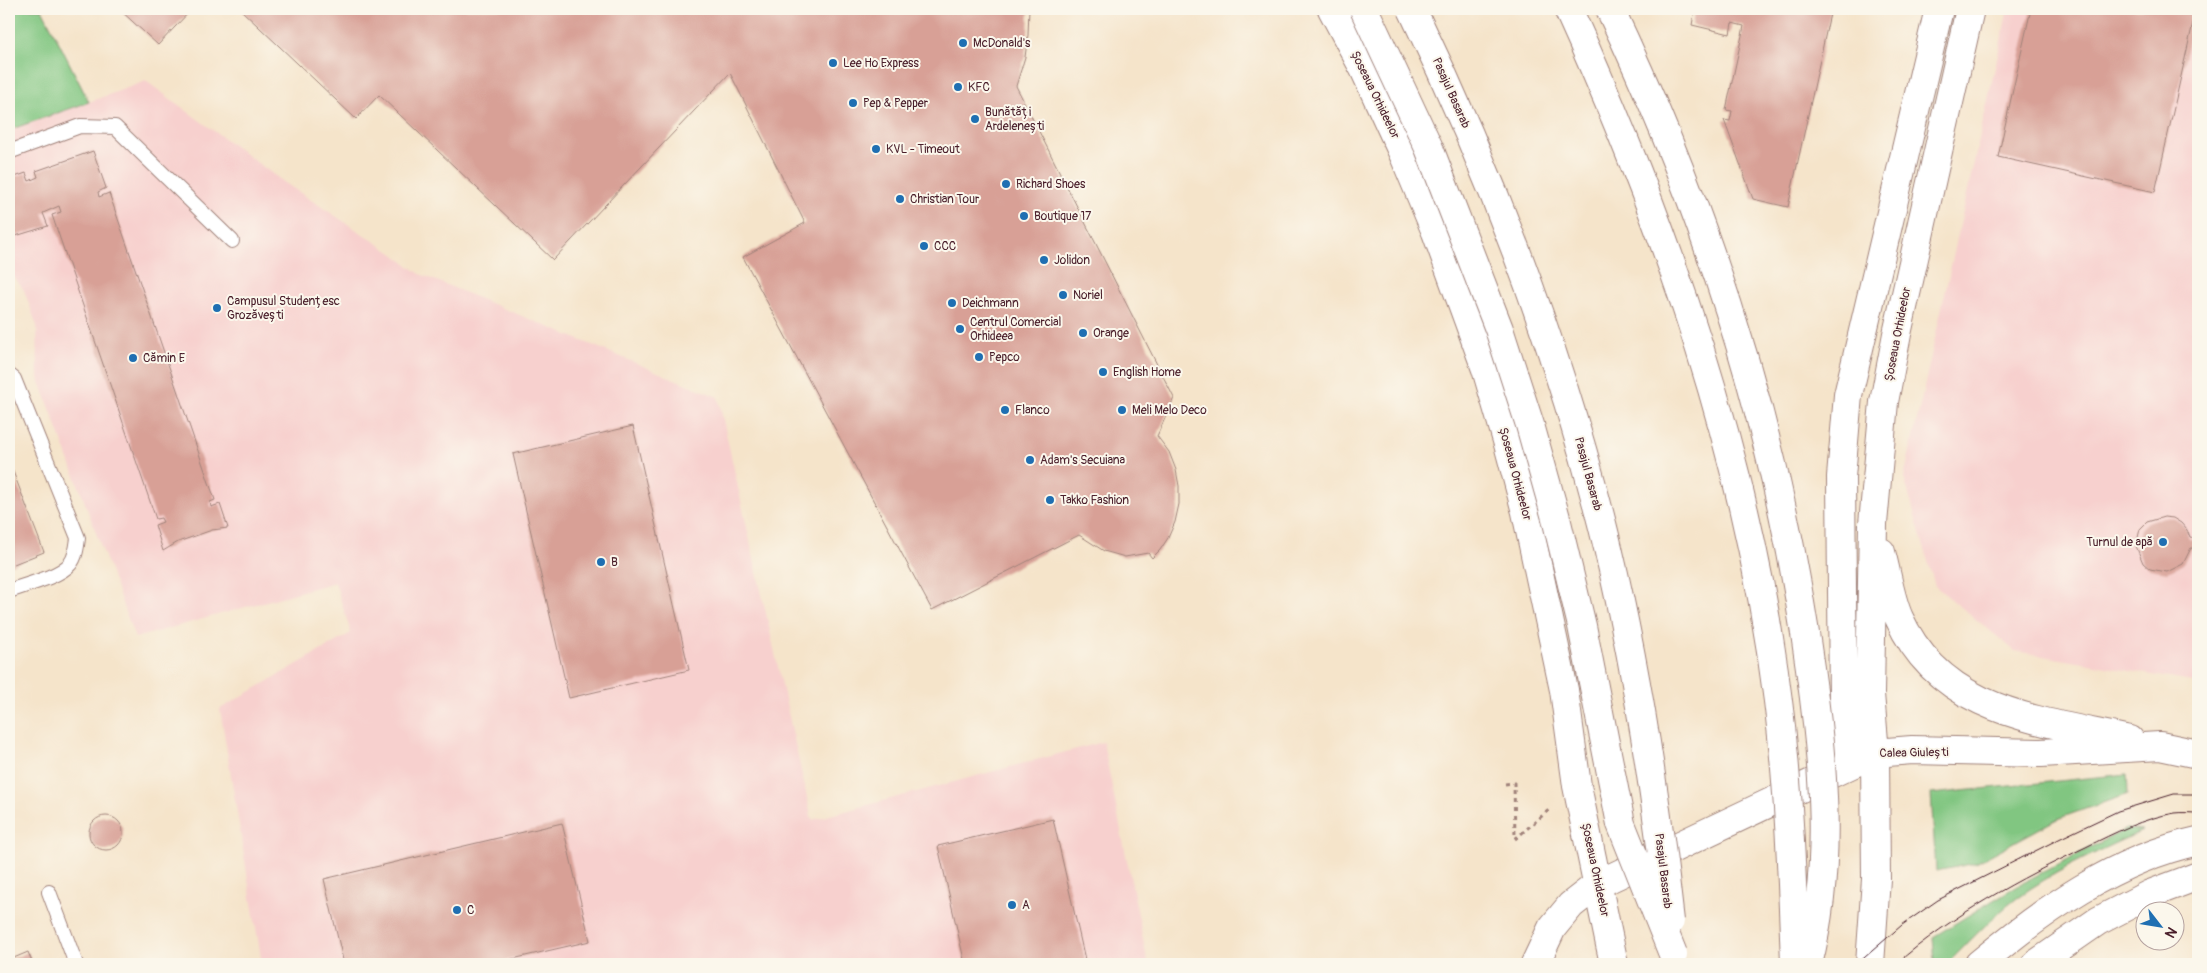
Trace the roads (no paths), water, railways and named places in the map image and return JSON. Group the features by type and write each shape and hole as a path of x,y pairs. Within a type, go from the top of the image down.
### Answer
{"main road":[{"name":"Șoseaua Orhideelor","path":"1332,9 1364,69 1405,158 1436,232 1486,369 1508,444 1541,583 1564,690 1577,786 1614,964"},
{"path":"1364,9 1390,60 1429,148 1499,329 1530,426 1556,518 1582,626 1621,824 1674,959"},
{"name":"Pasajul Basarab","path":"1412,9 1454,96 1496,198 1539,313 1571,411 1592,487 1608,548 1631,653 1652,786 1674,959"},
{"path":"1568,9 1630,150 1665,243 1695,333 1722,424 1748,526 1766,619 1778,701 1789,825 1795,964"},
{"path":"1610,9 1655,110 1691,200 1735,324 1761,414 1783,505 1803,613 1815,701 1824,810 1824,873 1816,933 1808,964"},
{"path":"1849,764 1843,702 1841,477 1848,395 1939,9"},
{"name":"Șoseaua Orhideelor","path":"1870,964 1876,879 1875,753 1870,694 1873,524 1884,402 1895,343 1970,9"},
{"path":"1873,524 1899,618 1921,657 1942,677 1982,702 2015,715 2160,746"},
{"name":"Calea Giulești","path":"1535,964 1552,928 1571,905 1598,884 1875,753 1918,750 2041,753 2160,746 2198,754"},
{"path":"1979,964 2040,917 2091,882 2137,860 2173,846 2198,841"},
{"path":"2036,964 2098,921 2150,894 2198,876"}],"lane":[{"path":"9,152 80,126 114,127 232,241"},
{"path":"9,375 14,379 78,538 77,550 71,563 60,572 9,591"},
{"path":"50,892 76,964"}],"tram line":[{"path":"1857,964 1902,925 1938,900 2061,838 2118,811 2174,794 2198,794"},
{"path":"1896,964 1917,946 1963,914 2011,885 2061,859 2141,822 2175,813 2198,813"}],"place":[{"name":"McDonald's","path":"963,43"},
{"name":"Lee Ho Express","path":"833,63"},
{"name":"KFC","path":"958,87"},
{"name":"Pep & Pepper","path":"853,103"},
{"name":"Bunătăți Ardelenești","path":"975,119"},
{"name":"KVL - Timeout","path":"876,149"},
{"name":"Richard Shoes","path":"1006,184"},
{"name":"Christian Tour","path":"900,199"},
{"name":"Boutique 17","path":"1024,216"},
{"name":"CCC","path":"924,246"},
{"name":"Jolidon","path":"1044,260"},
{"name":"Noriel","path":"1063,295"},
{"name":"Deichmann","path":"952,303"},
{"name":"Campusul Studențesc Grozăvești","path":"217,308"},
{"name":"Centrul Comercial Orhideea","path":"960,329"},
{"name":"Orange","path":"1083,333"},
{"name":"Pepco","path":"979,357"},
{"name":"Cămin E","path":"133,358"},
{"name":"English Home","path":"1103,372"},
{"name":"Flanco","path":"1005,410"},
{"name":"Meli Melo Deco","path":"1122,410"},
{"name":"Adam's Secuiana","path":"1030,460"},
{"name":"Takko Fashion","path":"1050,500"},
{"name":"Turnul de apă","path":"2163,542"},
{"name":"B","path":"601,562"},
{"name":"A","path":"1012,905"},
{"name":"C","path":"457,910"}]}
